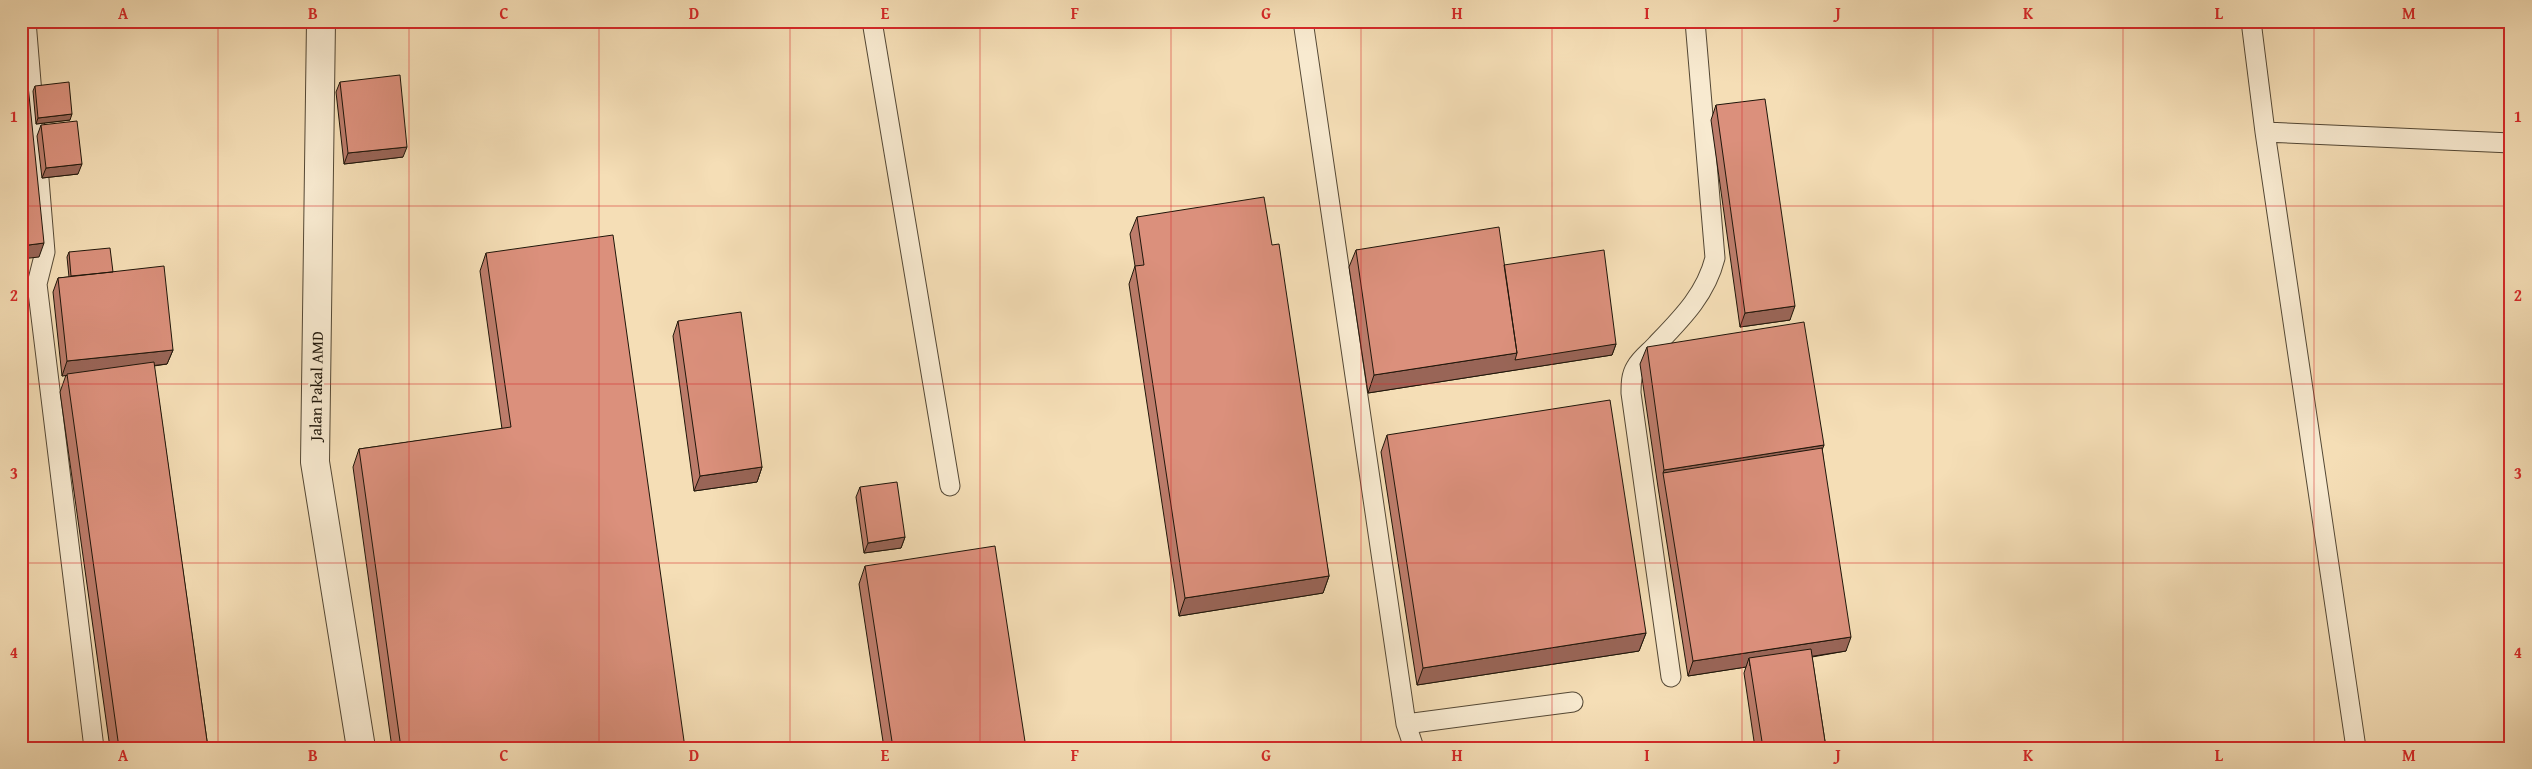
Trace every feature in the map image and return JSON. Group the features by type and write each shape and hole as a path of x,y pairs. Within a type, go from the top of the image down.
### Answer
{"street":[{"name":"Jalan Pakal AMD","path":"321,21 315,462 361,748"}],"lane":[{"path":"26,21 45,252 37,284 94,748"},
{"path":"872,21 950,486"},
{"path":"1303,21 1406,724 1414,748"},
{"path":"1671,677 1631,393 1632,377 1636,366 1680,320 1698,296 1710,279 1714,258 1696,21"},
{"path":"2251,23 2265,132 2356,748"},
{"path":"2265,132 2511,143"},
{"path":"1406,724 1572,702"}],"building":[{"path":"24,46 44,243 21,246 21,47"},
{"path":"400,75 407,147 348,153 340,82"},
{"path":"69,82 72,114 38,118 35,86"},
{"path":"1765,99 1795,306 1745,313 1716,105"},
{"path":"77,121 82,164 46,168 41,125"},
{"path":"1264,197 1272,245 1279,244 1329,576 1185,598 1135,266 1144,265 1137,217"},
{"path":"1499,227 1517,353 1374,375 1356,250"},
{"path":"613,235 685,748 401,748 359,449 511,427 486,253"},
{"path":"110,248 113,272 71,276 69,252"},
{"path":"1604,250 1616,344 1515,360 1517,353 1504,265"},
{"path":"164,266 173,350 67,361 58,278"},
{"path":"741,312 762,467 700,476 678,321"},
{"path":"1804,322 1824,445 1664,470 1647,347"},
{"path":"154,362 208,748 119,748 67,374"},
{"path":"1610,400 1646,633 1423,668 1387,435"},
{"path":"1822,448 1851,637 1693,661 1663,473"},
{"path":"897,482 905,537 868,543 860,487"},
{"path":"995,546 1026,748 893,748 865,566"},
{"path":"1811,649 1826,748 1763,748 1749,658"}]}
